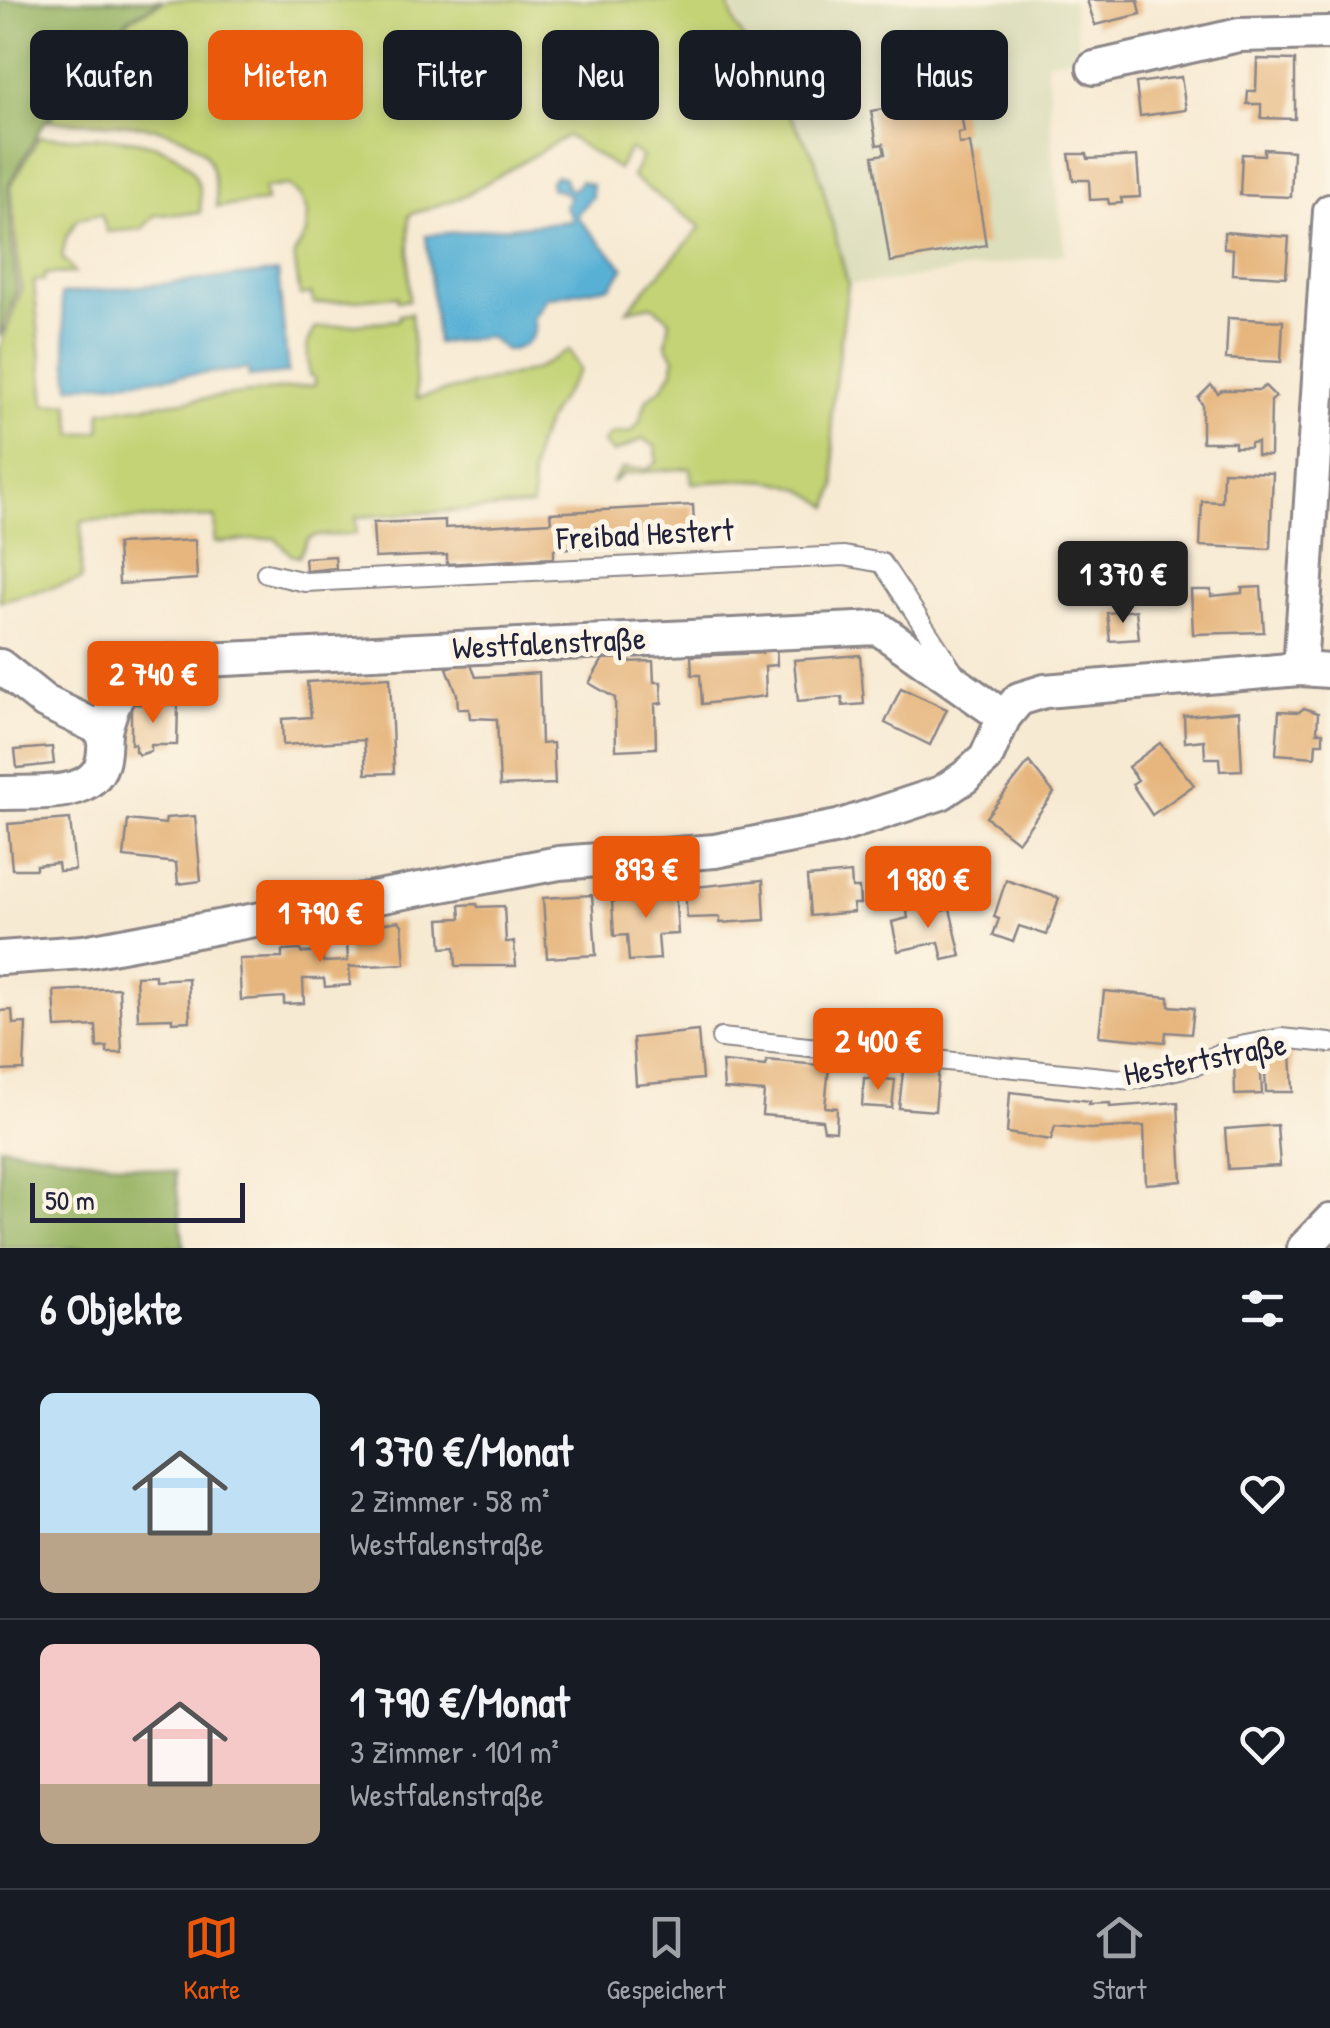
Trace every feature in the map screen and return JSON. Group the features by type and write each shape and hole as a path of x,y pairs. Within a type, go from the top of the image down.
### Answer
{"street":[{"path":"1094,68 1239,35 1330,33"},
{"path":"0,958 84,952 559,863 715,851 838,826 941,793 966,777 986,758 1004,717 1020,699 1045,690 1315,670 1330,211"},
{"name":"Westfalenstraße","path":"0,792 84,786 102,763 105,731 116,696 130,678 164,662 878,628 1004,717"},
{"path":"0,666 46,702 105,731"},
{"path":"1304,1248 1330,1221"}],"lane":[{"name":"Freibad Hestert","path":"266,573 305,582 844,556 882,563 961,684"},
{"name":"Hestertstraße","path":"721,1038 1132,1080 1197,1065 1230,1048 1282,1038 1330,1043"}],"shaded area":[{"path":"731,0 1072,0 1080,54 1047,62 1065,254 886,282 848,284 817,158 795,120 861,120 861,30 740,27"}],"green space":[{"path":"0,0 162,0 129,18 119,30 30,30 30,120 47,120 8,186 17,291 0,337"},
{"path":"167,0 727,0 738,30 679,30 679,120 792,120 815,158 848,284 831,413 836,485 829,507 796,487 764,480 692,483 690,468 624,474 611,483 623,468 648,469 657,462 655,446 643,439 613,453 603,443 611,434 631,432 639,423 647,399 663,387 673,370 674,358 666,344 670,320 652,305 627,310 701,227 632,177 642,157 630,149 618,169 567,136 462,197 409,215 409,300 398,301 397,296 314,304 311,294 300,296 294,255 306,234 307,212 300,196 287,185 264,188 266,202 217,207 209,161 198,147 181,137 137,126 48,121 188,120 188,30 121,30 129,20"},
{"path":"39,137 145,143 168,151 187,164 198,185 200,213 155,215 142,229 107,232 101,214 77,219 66,238 62,257 75,273 45,274 44,280 34,281 45,405 69,403 73,435 100,431 101,411 315,385 315,378 309,375 307,345 315,328 398,320 399,315 411,313 417,398 534,370 569,350 580,370 548,419 537,446 532,506 356,517 356,534 314,536 308,539 299,557 291,555 275,538 214,543 215,517 82,521 81,580 0,601 0,347 21,291 11,186"},
{"path":"0,1146 175,1172 184,1248 0,1248"}],"water":[{"path":"555,176 564,177 567,187 573,190 581,181 592,185 592,197 577,214 578,218 624,268 611,286 546,298 533,319 532,337 518,348 505,350 489,337 437,343 426,235 571,221 564,206 570,195 551,188 550,181"},
{"path":"278,272 288,373 249,377 248,369 70,387 61,294"}],"building":[{"path":"1087,0 1138,0 1141,14 1095,25"},
{"path":"1257,59 1295,60 1295,119 1261,118 1261,104 1247,104 1248,91 1256,91"},
{"path":"1181,77 1186,110 1140,116 1136,83"},
{"path":"881,109 881,120 962,120 964,132 958,133 959,144 970,143 986,245 890,262 873,156 885,154 883,144 877,145 871,111"},
{"path":"1264,149 1293,151 1291,197 1240,195 1242,154 1264,155"},
{"path":"1069,154 1087,154 1088,159 1137,156 1140,197 1121,198 1122,203 1109,204 1108,199 1090,200 1089,180 1073,180"},
{"path":"1224,232 1289,237 1286,277 1232,274 1233,249 1224,248"},
{"path":"1228,318 1283,321 1281,362 1226,359"},
{"path":"1211,385 1218,393 1260,390 1265,386 1276,397 1271,401 1270,456 1257,455 1257,442 1250,443 1250,447 1235,447 1235,442 1202,442 1202,404 1198,398"},
{"path":"1223,471 1273,473 1270,549 1200,546 1202,501 1222,502"},
{"path":"693,505 695,541 554,549 554,558 447,564 447,555 375,558 373,523 445,520 445,528 551,522 550,513"},
{"path":"195,540 197,579 119,584 117,544"},
{"path":"335,556 336,568 306,571 305,558"},
{"path":"1261,587 1264,632 1193,634 1191,590 1211,590 1211,596"},
{"path":"1136,610 1139,639 1110,641 1107,613"},
{"path":"776,641 777,665 765,666 766,696 702,704 700,675 692,675 691,656 762,653 761,642"},
{"path":"607,652 624,662 653,661 654,682 661,682 662,703 655,704 656,748 616,750 615,698 589,683"},
{"path":"860,655 864,704 843,706 842,697 798,701 794,660"},
{"path":"469,660 476,677 539,673 541,744 553,743 555,784 500,786 497,719 470,718 469,709 458,709 447,668"},
{"path":"390,677 394,773 366,774 364,740 283,745 282,719 311,717 307,682"},
{"path":"901,688 947,709 930,745 885,723"},
{"path":"131,704 178,705 177,745 151,745 151,751 139,755 135,744 131,744"},
{"path":"1304,708 1318,713 1317,732 1323,732 1323,743 1316,743 1315,757 1276,754 1279,711 1299,712"},
{"path":"1239,711 1242,770 1220,771 1219,758 1205,758 1204,740 1185,742 1184,716"},
{"path":"1160,743 1194,785 1152,815 1132,784 1138,780 1128,767"},
{"path":"52,747 54,764 17,768 15,750"},
{"path":"1029,762 1054,793 1018,842 986,817"},
{"path":"195,816 201,881 178,884 176,863 124,857 128,820 165,824 166,818"},
{"path":"70,819 75,870 59,871 58,863 36,865 36,869 12,869 8,824"},
{"path":"851,873 852,888 859,888 860,904 853,904 854,912 810,916 807,877"},
{"path":"899,874 902,902 875,905 872,877"},
{"path":"763,880 765,920 720,923 720,917 687,918 685,888"},
{"path":"1006,880 1059,898 1047,935 1019,926 1013,942 993,935 999,919 994,917"},
{"path":"675,888 678,934 658,935 660,959 629,961 627,935 614,936 612,902 633,900 632,889"},
{"path":"592,895 596,955 547,958 543,898"},
{"path":"460,905 504,906 506,942 514,942 516,966 456,966 455,947 442,948 440,919 461,918"},
{"path":"934,905 936,912 950,909 961,956 943,960 939,942 898,951 892,922 908,918 907,911"},
{"path":"399,921 405,964 349,967 350,985 325,987 324,979 303,979 304,1003 284,1004 284,997 241,1000 239,959 282,958 282,951 301,950 322,952 323,962 348,961 347,943 360,942 359,927"},
{"path":"155,975 155,980 188,978 190,1021 138,1019 136,976"},
{"path":"119,988 122,1053 97,1048 96,1026 56,1028 54,991"},
{"path":"1104,991 1169,997 1169,1006 1194,1008 1191,1034 1166,1032 1165,1042 1099,1036"},
{"path":"12,1010 13,1024 26,1023 24,1070 0,1071 0,1011"},
{"path":"698,1031 702,1079 636,1085 633,1038"},
{"path":"1264,1051 1291,1051 1293,1092 1266,1092"},
{"path":"1260,1055 1262,1094 1235,1095 1234,1056"},
{"path":"767,1060 829,1066 825,1107 837,1108 836,1131 824,1130 822,1120 762,1115 764,1092 724,1089 722,1062 766,1066"},
{"path":"904,1062 939,1065 935,1111 899,1108"},
{"path":"864,1078 895,1080 892,1108 862,1106"},
{"path":"1010,1092 1090,1101 1089,1104 1110,1103 1110,1107 1178,1102 1182,1181 1146,1184 1144,1126 1055,1126 1051,1140 1007,1133"},
{"path":"1277,1125 1280,1166 1228,1169 1225,1129"}]}
